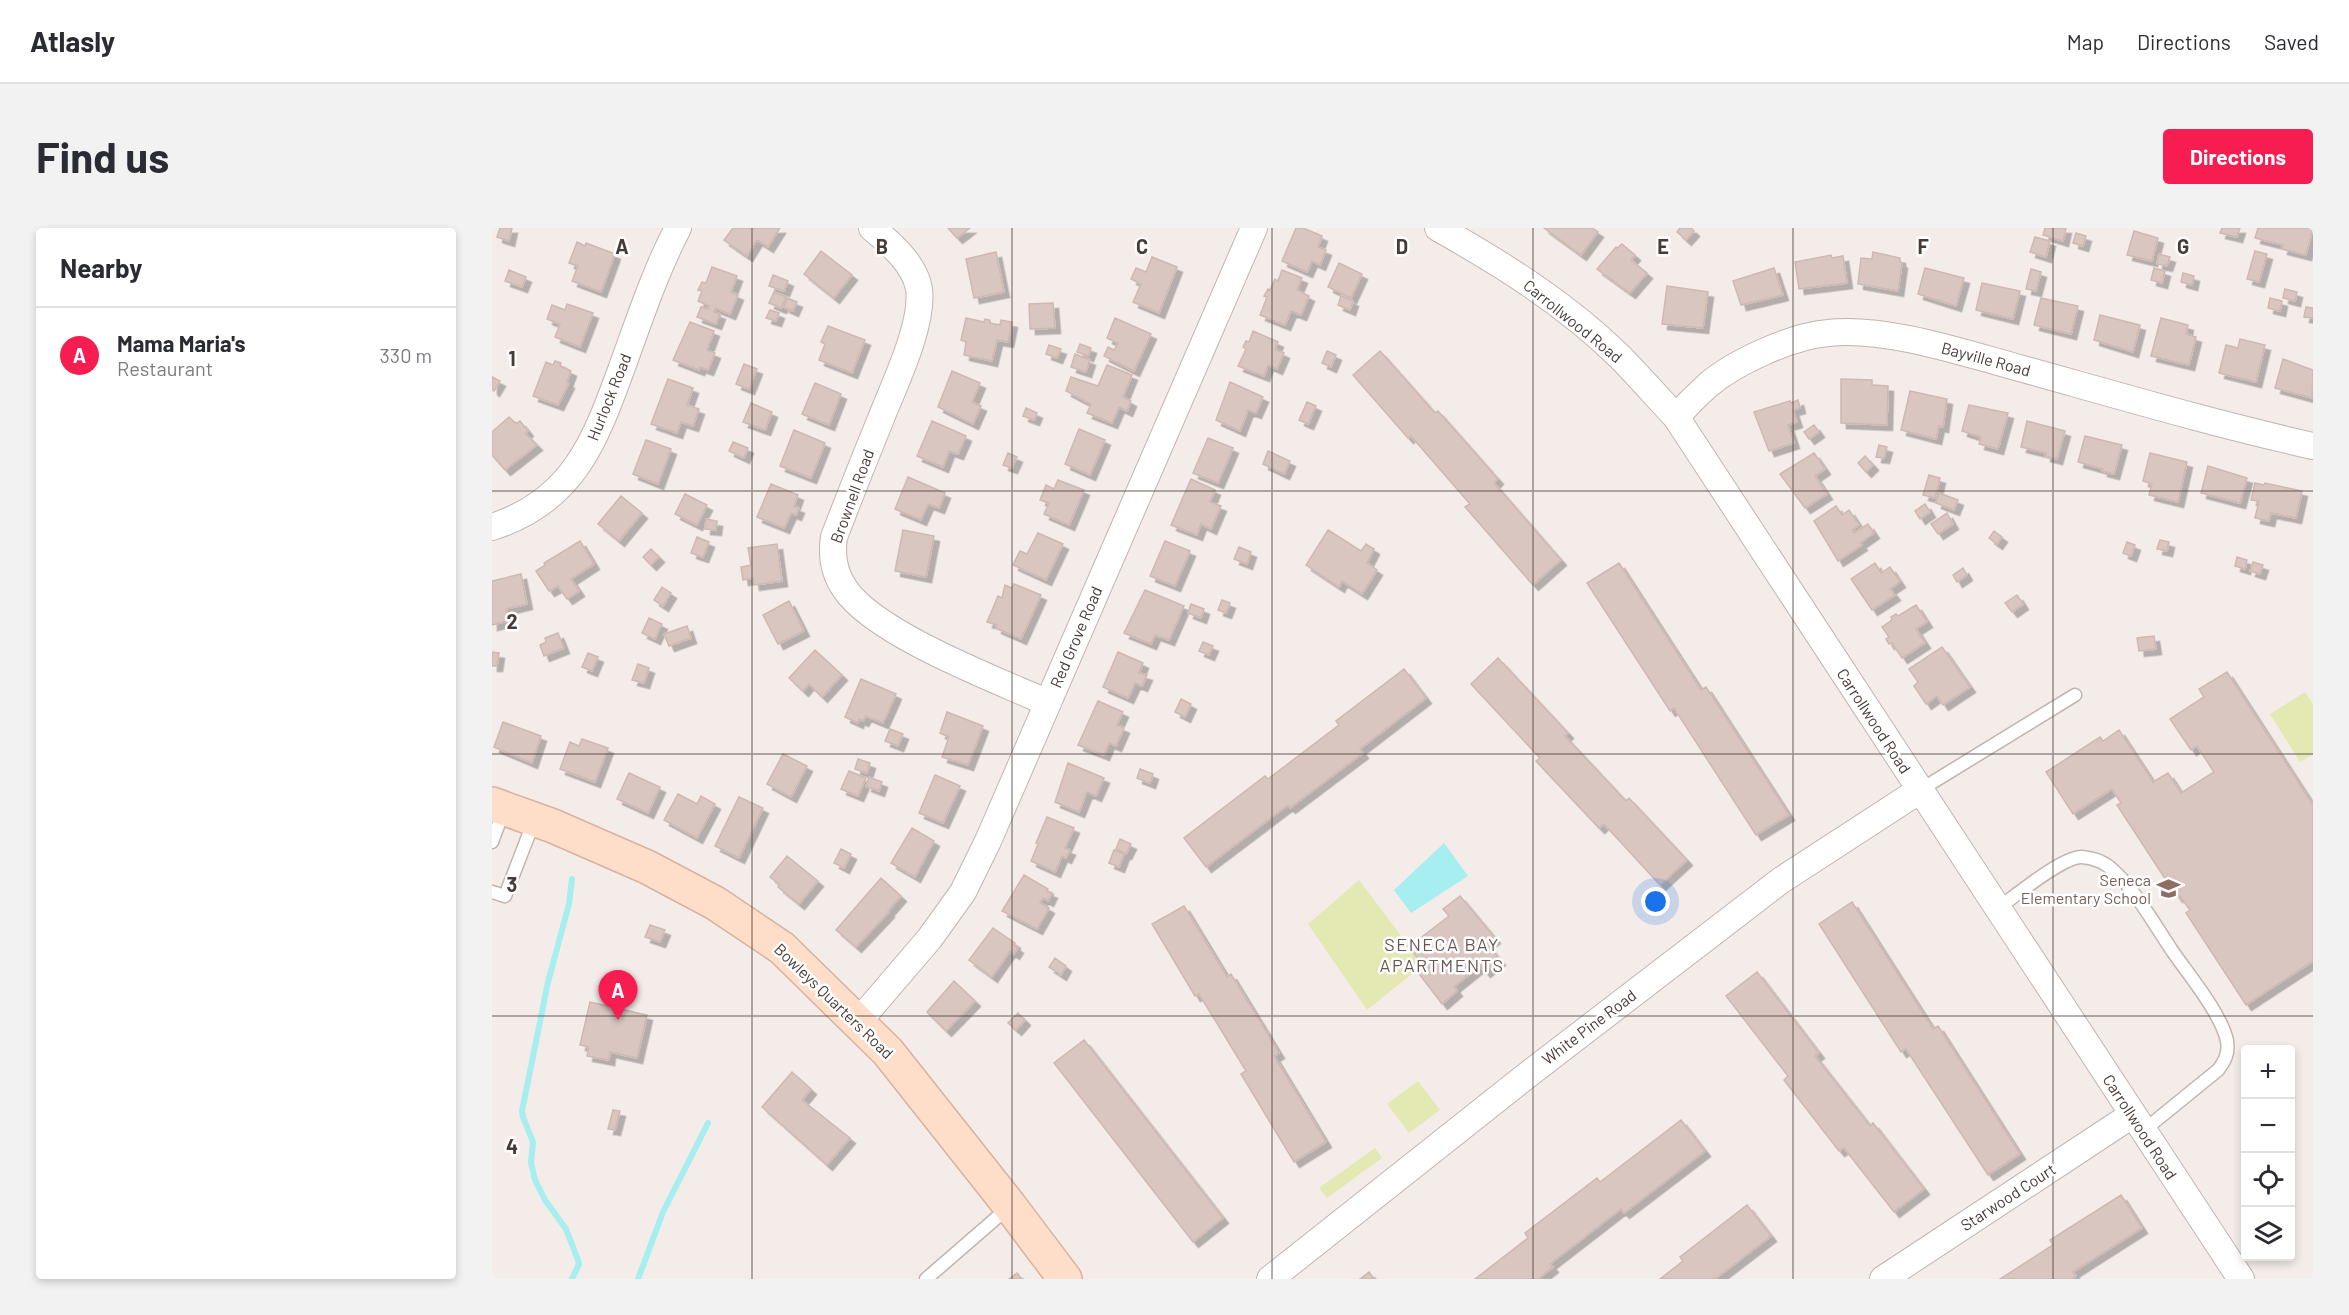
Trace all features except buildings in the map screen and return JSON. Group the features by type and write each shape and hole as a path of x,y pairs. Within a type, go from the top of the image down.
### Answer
{"street":[{"name":"Hurlock Road","path":"492,527 515,518 543,500 564,482 583,458 600,427 656,276 678,228"},
{"name":"Brownell Road","path":"872,228 892,246 908,266 918,286 920,300 908,350 834,537 832,548 835,568 845,590 876,618 902,634 966,666 1048,703"},
{"name":"Red Grove Road","path":"859,1021 930,938 963,892 988,841 1254,228"},
{"name":"Carrollwood Road","path":"1438,228 1521,278 1584,326 1618,356 1676,417 2241,1279"},
{"name":"Bayville Road","path":"1676,417 1709,384 1746,360 1785,344 1826,333 1862,332 1942,347 2244,431 2313,446"},
{"name":"White Pine Road","path":"1270,1279 1530,1072 1780,881 1920,790"},
{"name":"Bowleys Quarters Road","path":"498,806 604,847 714,903 782,948 859,1021 888,1052 1065,1279"},
{"name":"Starwood Court","path":"1883,1279 2137,1123"}],"lane":[{"path":"1920,790 2074,695"},
{"path":"492,842 498,806"},
{"path":"492,892 505,896 534,819"},
{"path":"1997,909 2068,860 2079,856 2099,860 2114,871 2144,908 2206,1000 2222,1027 2227,1043 2226,1059 2218,1071 2137,1123"},
{"path":"926,1279 1010,1206"}],"green space":[{"path":"2305,692 2313,704 2313,754 2300,762 2270,714"},
{"path":"1359,880 1423,965 1367,1010 1308,924"},
{"path":"1418,1081 1440,1110 1409,1133 1387,1104"},
{"path":"1375,1148 1382,1158 1327,1198 1319,1188"}],"water":[{"path":"1444,843 1468,876 1411,913 1394,890"}],"waterway":[{"path":"572,879 569,904 548,982 522,1111 533,1142 531,1163 535,1180 545,1200 566,1229 578,1260 579,1264 572,1279"},
{"path":"638,1279 663,1212 708,1123"}],"place":[{"name":"Seneca Elementary School","path":"2169,889"},
{"name":"Mama Maria's","path":"618,1020"}],"district":[{"name":"SENECA BAY APARTMENTS","path":"1442,955"}]}
